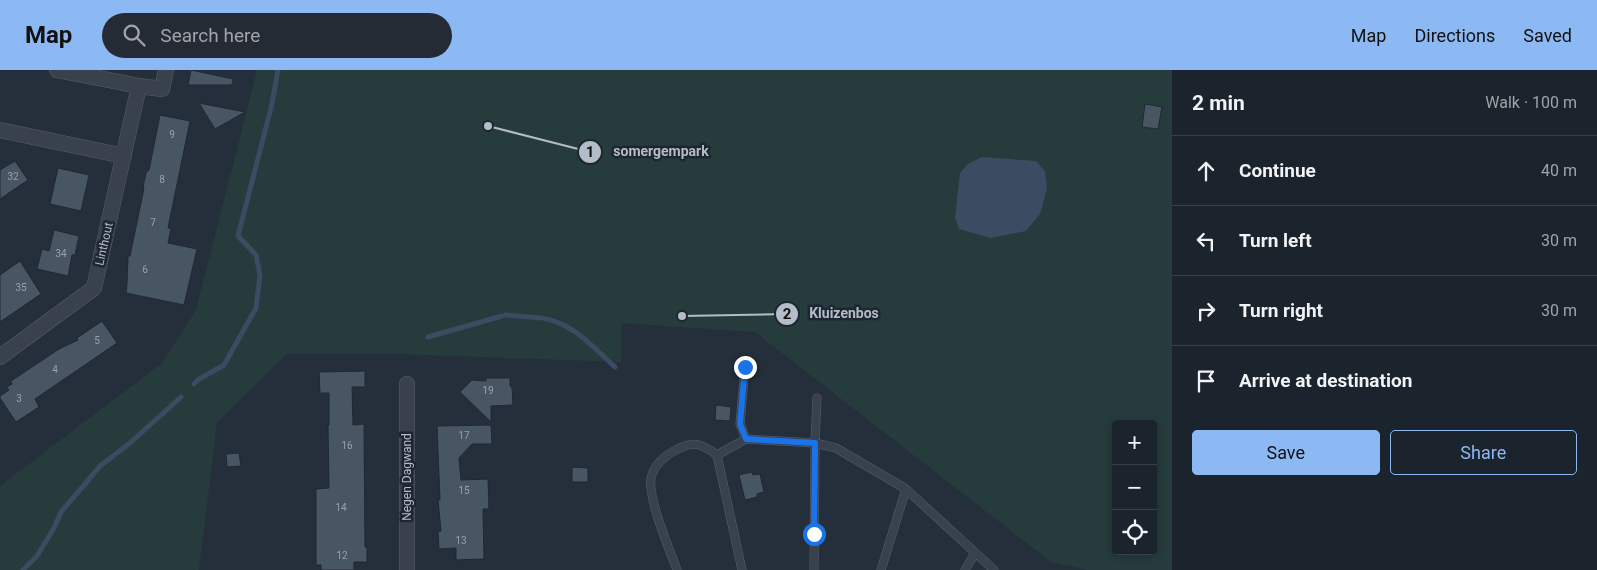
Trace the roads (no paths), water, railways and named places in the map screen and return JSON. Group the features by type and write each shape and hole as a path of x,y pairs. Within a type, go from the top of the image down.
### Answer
{"street":[{"path":"57,70 162,90 166,70"},
{"name":"Linthout","path":"0,357 94,288 139,86"},
{"path":"0,130 124,156"},
{"name":"Negen Dagwand","path":"407,384 407,570"}],"lane":[{"path":"745,367 740,424 746,439"},
{"path":"814,570 816,398"},
{"path":"717,455 746,439 815,443 836,448 906,489 994,570"},
{"path":"677,570 651,496 652,476 664,456 684,445 703,444 717,455 742,570"},
{"path":"881,570 906,489"},
{"path":"965,570 976,553"}],"water":[{"path":"982,157 1036,161 1045,171 1047,189 1040,214 1026,231 991,238 959,229 955,217 960,173 968,164"}],"waterway":[{"path":"194,384 199,379 224,365 256,308 260,275 256,255 238,236 272,104 278,70"},
{"path":"506,315 542,318"},
{"path":"428,337 502,316"},
{"path":"546,319 566,326 575,332 615,367"},
{"path":"23,570 37,556 54,528 61,512 100,466 130,443 181,397"}],"place":[{"name":"somergempark","path":"488,126"},
{"name":"Kluizenbos","path":"682,316"}]}
